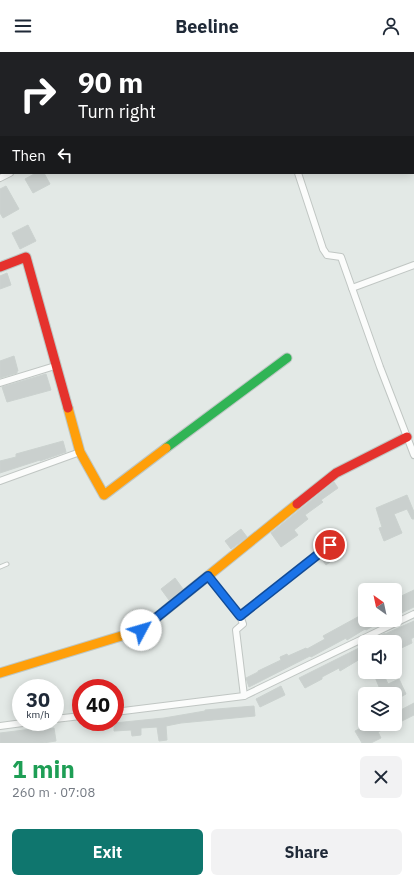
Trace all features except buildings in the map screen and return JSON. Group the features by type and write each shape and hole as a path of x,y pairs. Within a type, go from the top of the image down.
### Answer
{"street":[{"path":"298,174 323,249 327,255 341,257 380,367 414,455"},
{"path":"0,267 26,257 80,452 104,495 286,358"},
{"path":"352,288 414,265"},
{"path":"0,383 55,366"},
{"path":"0,673 141,630 336,473 407,437"},
{"path":"0,481 80,452"},
{"path":"240,616 330,545"},
{"path":"208,576 240,616 243,624 236,630 244,696"},
{"path":"124,711 244,696 414,614"},
{"path":"0,726 12,724"}],"lane":[{"path":"0,567 7,564"}],"traffic: fast":[{"path":"166,448 287,358"}],"traffic: slow":[{"path":"68,408 80,452 104,495 166,448"},
{"path":"0,673 141,630 297,504"}],"traffic: jam":[{"path":"0,267 26,257 68,408"},
{"path":"297,504 336,473 407,437"}],"route":[{"path":"141,630 208,576 240,616 330,545"}]}
